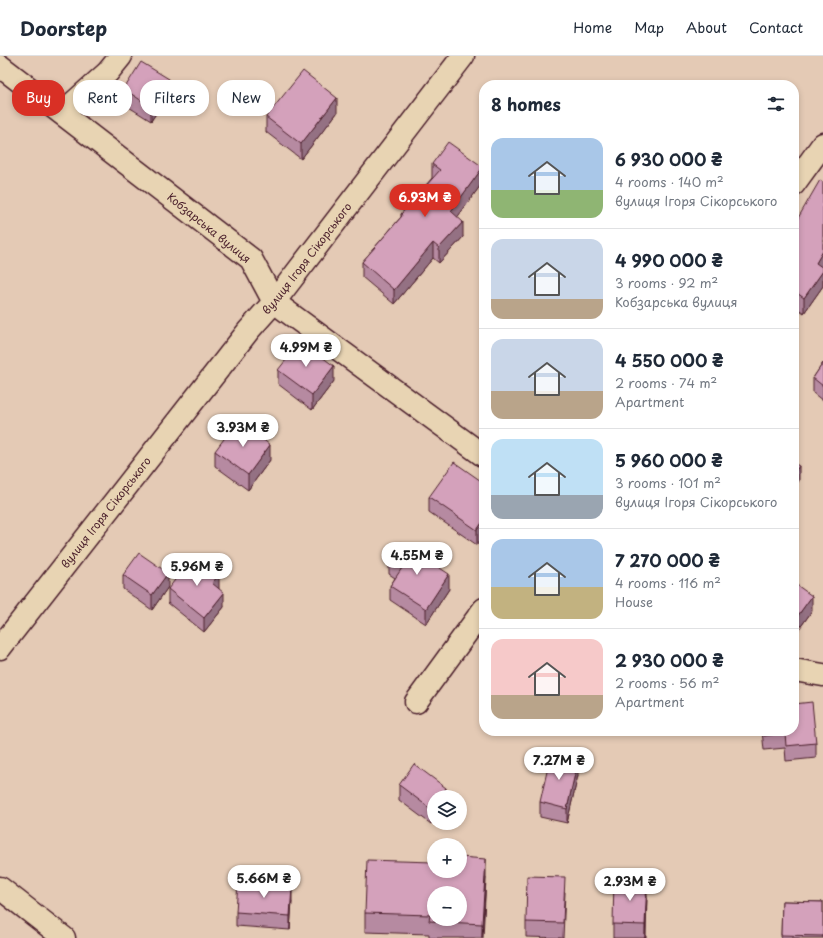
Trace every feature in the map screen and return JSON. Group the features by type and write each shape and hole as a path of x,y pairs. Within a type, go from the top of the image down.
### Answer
{"street":[{"path":"65,111 108,72 121,56"},
{"name":"вулиця Ігоря Сікорського","path":"0,648 248,330 274,302 464,56"},
{"name":"Кобзарська вулиця","path":"0,66 18,80"},
{"name":"Кобзарська вулиця","path":"65,116 251,259 274,302 479,452"},
{"path":"799,177 823,144"},
{"path":"416,702 479,616"},
{"path":"799,671 823,675"},
{"path":"0,888 64,938"}],"building":[{"path":"141,62 169,79 140,80 140,100 132,94 132,80 130,80"},
{"path":"303,71 337,98 301,144 266,117 275,116 275,106"},
{"path":"448,142 479,164 479,172 451,211 463,222 439,248 433,243 394,290 362,262 402,216 401,214 440,170 432,164"},
{"path":"820,180 823,182 823,251 816,263 823,268 823,271 804,298 799,294 799,216"},
{"path":"301,341 334,366 312,395 278,370"},
{"path":"823,363 823,386 813,378"},
{"path":"238,420 270,445 248,475 215,451"},
{"path":"454,462 479,480 479,527 477,530 429,497"},
{"path":"400,542 449,574 426,609 390,586 402,568 389,560"},
{"path":"139,553 168,573 152,595 123,575"},
{"path":"194,555 219,575 212,583 224,593 204,618 168,589"},
{"path":"799,587 812,596 799,614"},
{"path":"812,702 816,743 786,746 785,736 799,736 799,703"},
{"path":"551,754 578,760 567,809 540,802"},
{"path":"414,764 446,788 445,790 427,790 427,806 399,785"},
{"path":"467,858 486,859 482,924 467,923 467,886 427,886 427,915 365,913 367,860 427,862 427,878 467,878"},
{"path":"527,876 565,877 563,923 526,922"},
{"path":"614,878 647,880 645,925 613,924"},
{"path":"238,882 292,887 290,916 236,912"},
{"path":"782,901 823,902 823,936 781,935"}]}
